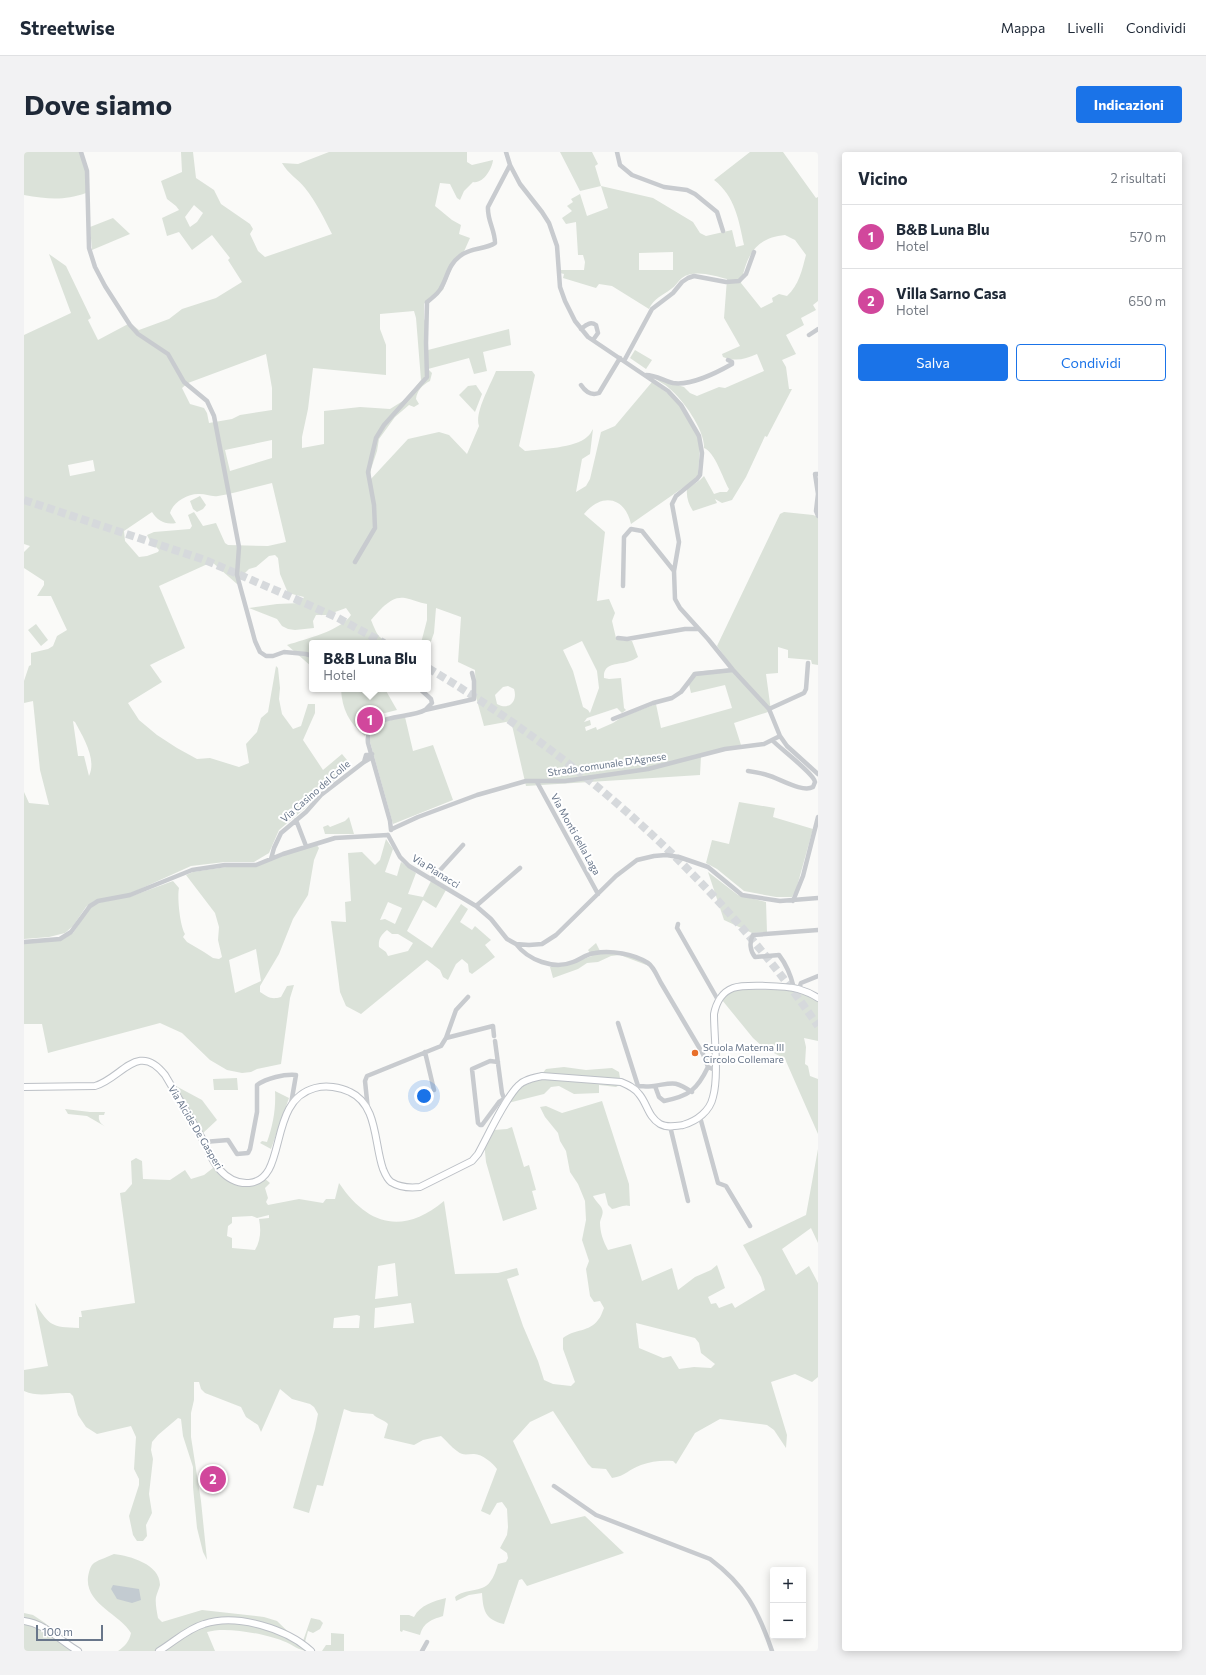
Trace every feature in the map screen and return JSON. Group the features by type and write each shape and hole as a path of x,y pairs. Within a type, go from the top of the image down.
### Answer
{"street":[{"path":"81,152 87,171 89,248 95,267 105,286 130,325 138,334 168,354 184,382 207,401 214,416 239,547 238,575 255,641 260,652 266,656 273,656 284,652 309,655"},
{"path":"506,152 510,165 522,187 549,223 557,246 559,278 562,293 581,330 593,340 668,391 681,405 699,436 702,446 700,475 676,496 672,502 672,509 679,542 674,571 675,599 680,608 733,670 769,709 780,736 790,750 818,774"},
{"path":"616,152 622,167 635,177 664,187 687,190 695,194 717,212 723,231"},
{"path":"355,562 376,528 374,505 368,472 376,438 384,425 427,377 426,343 428,302 441,290 451,264 461,255 472,249 489,247 495,243 488,214 488,207 510,165"},
{"path":"581,384 589,392 594,394 599,393 622,359 652,309 659,302 672,294 682,282 694,276 726,282 739,281 746,274 754,252"},
{"path":"581,330 588,324 596,325 598,333 593,340"},
{"path":"810,335 818,330"},
{"path":"646,375 654,376 676,384 689,383 699,377 732,364 732,362 728,360"},
{"path":"818,474 815,474 818,494 816,511 818,516"},
{"path":"623,586 624,537 632,529 642,532 674,571"},
{"path":"618,638 627,639 685,629 699,629"},
{"path":"769,709 804,693 806,689 808,663"},
{"path":"613,719 653,703 672,698 681,692 695,674 733,670"},
{"path":"24,942 55,940 66,936 76,927 90,906 98,901 130,895 192,870 225,865 256,865 306,846 335,838 388,835 392,829 368,739 370,731 376,724 384,720 474,699 474,682 472,673"},
{"path":"423,692 431,699 432,703 425,710"},
{"name":"Strada comunale D'Agnese","path":"392,829 418,816 477,795 526,781 565,781 648,769 671,764 700,754 764,744 773,741 780,736"},
{"path":"748,771 768,775 784,782 805,788 812,788 817,784 812,775 773,741"},
{"name":"Via Casino del Colle","path":"271,859 281,833 306,812 321,795 364,762 366,755 372,754"},
{"name":"Via Monti della Laga","path":"537,782 598,894"},
{"path":"793,901 803,876 818,817"},
{"path":"296,820 306,846"},
{"name":"Via Pianacci","path":"388,835 400,857 409,866 476,906 491,919 507,939 540,962 551,965 564,965 573,962 584,955 596,952 623,954 649,964 703,1054 708,1067"},
{"path":"432,879 463,845"},
{"path":"516,944 542,944 556,935 616,876 643,857 666,855 679,857 708,867 742,895 780,901 818,898"},
{"path":"476,906 520,868"},
{"path":"678,924 676,928 718,1000"},
{"path":"796,988 783,960 779,955 755,957 751,948 750,940 753,935 818,930"},
{"path":"796,988 800,984 818,976"},
{"path":"618,1023 637,1088 648,1111 660,1124 670,1126 686,1124 700,1117 707,1110 713,1097 715,1070 714,1014 718,1000 728,990 736,987 796,988 818,998"},
{"path":"368,1110 365,1081 367,1076 440,1046 446,1038 456,1010 468,997"},
{"path":"446,1038 493,1026 494,1036"},
{"path":"495,1041 498,1062 502,1093 505,1101 499,1102 482,1125 480,1125 478,1123 472,1069 487,1062 498,1062"},
{"path":"425,1052 434,1090"},
{"name":"Via Alcide De Gasperi","path":"24,1087 95,1086 104,1082 133,1062 148,1062 158,1068 165,1075 217,1166 228,1177 242,1182 256,1181 264,1176 270,1168 284,1119 291,1104 298,1096 310,1090 322,1087 334,1087 347,1090 363,1100 368,1110 374,1127 381,1161 386,1176 390,1182 413,1188 428,1184 472,1161 478,1154 505,1101 518,1086 530,1079 542,1076 621,1082 637,1088"},
{"path":"654,1086 659,1097 664,1101 684,1096 692,1092 702,1080 708,1067 715,1070"},
{"path":"204,1142 228,1140 237,1154 242,1155 248,1153 257,1112 257,1085 262,1082 289,1074 296,1075 291,1104"},
{"path":"637,1088 670,1082 682,1085 692,1092"},
{"path":"700,1117 718,1183 726,1186 750,1226"},
{"path":"670,1126 688,1201"},
{"path":"554,1486 596,1515 710,1559 741,1586 760,1619 772,1651"},
{"path":"24,1621 45,1627 78,1651"},
{"path":"159,1651 180,1636 205,1624 235,1621 260,1624 284,1632 312,1651"},
{"path":"422,1651 427,1642"}],"shaded area":[{"path":"24,152 80,152 86,171 86,193 78,196 63,198 41,198 24,195"},
{"path":"181,152 193,152 196,178 214,190 221,204 250,224 253,229 250,234 258,251 265,257 332,234 320,210 309,193 282,163 298,164 329,152 467,152 467,162 472,165 493,160 491,168 486,175 480,181 473,182 464,191 460,200 457,198 450,184 440,183 435,206 452,220 461,225 459,234 470,238 462,256 453,265 443,290 430,297 424,304 424,319 428,326 428,350 509,329 511,345 483,352 487,371 474,374 469,358 428,369 432,373 430,381 422,386 417,393 416,399 419,404 414,407 409,405 395,417 379,439 371,469 370,480 408,439 439,432 449,435 467,454 479,426 478,420 481,406 496,371 532,371 535,375 519,446 525,451 567,446 582,441 593,429 590,454 582,459 576,492 586,486 590,479 601,432 615,426 652,382 670,395 680,406 697,435 700,447 698,475 694,480 631,524 624,508 618,503 612,501 605,500 598,502 584,514 605,532 597,601 609,599 615,613 612,621 616,638 625,641 632,641 638,657 628,662 608,667 604,673 604,678 621,678 624,708 626,710 622,713 617,708 587,718 584,722 590,720 591,725 585,727 586,731 596,727 597,730 622,717 656,704 661,728 732,708 725,685 691,693 688,680 693,672 733,668 717,646 780,514 784,512 813,515 818,517 818,665 812,664 811,660 788,658 788,650 778,647 778,673 766,674 771,711 734,723 741,745 701,756 700,775 526,786 511,721 484,726 476,697 475,670 458,662 461,617 436,608 434,633 431,641 431,640 422,640 427,620 427,604 405,598 395,599 386,604 371,620 379,636 384,640 309,640 309,664 287,645 322,634 339,626 351,615 346,608 327,615 316,615 313,621 314,628 295,630 288,629 282,626 277,619 249,608 277,604 300,603 304,597 288,593 280,574 278,558 275,555 269,556 256,567 249,569 241,577 237,584 212,562 159,586 185,648 150,665 162,682 128,703 139,720 157,735 197,759 210,758 239,767 249,763 246,744 257,732 261,718 268,712 276,666 278,668 280,688 279,699 282,714 293,729 301,726 308,704 315,704 315,713 303,740 323,770 342,754 352,766 319,793 304,809 279,830 269,853 254,862 225,862 191,866 129,894 94,901 86,907 73,926 65,933 49,937 24,939 24,792 29,803 49,805 40,770 33,701 24,703 24,681 29,666 31,665 31,653 48,649 53,646 57,636 67,630 51,596 37,596 44,585 44,581 24,568 24,552 30,546 24,544 24,335 71,313 49,254 66,266 91,318 88,320 98,340 130,323 139,330 169,319 182,309 216,298 242,282 228,260 230,258 212,235 192,250 179,232 167,236 162,218 179,210 167,199 161,181 182,172","holes":["194,205 203,213 197,222 190,227 185,217","414,311 416,318 421,380 406,399 390,409 360,407 324,411 324,444 302,448 302,437 308,409 313,368 386,375 386,345 380,329 380,314","266,354 272,388 272,410 240,415 232,419 209,423 207,413 204,408 190,404 182,388 188,383","272,440 272,458 230,471 225,450","93,460 95,471 70,476 68,465","272,483 286,542 268,546 228,545 225,543 216,523 203,526 194,512 188,515 192,526 190,529 154,532 147,535 150,541 159,550 158,552 139,557 125,541 124,531 152,512 162,522 176,523 170,513 174,505 191,495 202,494 218,496","582,641 597,671 599,688 590,713 583,707 573,671 563,650","508,686 514,689 515,693 512,704 505,706 497,704 495,695 503,687","73,721 82,734 88,748 91,762 89,776 84,756 78,756"]},
{"path":"560,152 592,152 598,164 595,166 601,186 580,191"},
{"path":"750,152 783,152 816,198 818,197 818,301 813,305 816,310 801,318 804,325 786,335 796,354 782,360 786,367 789,389 792,389 767,437 765,436 746,477 732,500 722,503 715,499 717,503 693,511 688,501 687,489 704,476 714,494 727,492 729,489 712,455 704,448 701,433 687,408 668,387 652,377 684,387 690,393 697,396 719,387 725,388 764,371 757,354 740,359 723,357 722,354 740,346 724,318 727,279 704,274 687,275 673,288 656,300 649,309 612,286 599,284 596,288 563,278 564,274 560,273 560,270 584,270 585,262 583,255 578,255 576,222 566,224 562,218 572,211 567,206 573,202 571,199 580,194 587,216 608,208 601,186 653,198 693,222 700,233 706,236 732,230 736,247 744,245 738,218 731,201 721,186 714,180","holes":["785,235 795,240 806,255 801,272 797,282 787,296 779,294 772,298 773,302 761,308 741,283 743,273 750,256 759,244 766,240","673,252 673,270 639,270 639,253"]},
{"path":"113,218 130,234 92,250 90,227"},
{"path":"635,350 652,360 646,369 630,358"},
{"path":"476,385 482,394 475,412 459,395 468,386"},
{"path":"200,496 206,505 203,509 197,512 193,509 190,501"},
{"path":"36,624 48,640 41,646 28,630"},
{"path":"341,692 387,692 397,710 385,713 377,711 379,719 368,729 365,736 359,731 347,715"},
{"path":"405,717 413,751 433,745 453,800 393,824 370,742 373,730 377,727 387,721"},
{"path":"739,802 775,808 773,817 813,829 796,890 792,897 776,897 744,891 717,869 706,863 712,840 729,844"},
{"path":"349,817 354,834 325,834 323,827 328,825 330,827 345,821"},
{"path":"386,839 393,849 385,872 397,876 401,862 416,873 408,894 423,897 431,881 446,890 436,908 423,900 407,931 432,948 461,904 468,909 460,922 472,930 475,926 491,940 485,945 495,957 472,974 469,972 468,964 462,959 456,964 448,980 443,977 440,970 427,960 361,1014 346,1006 340,992 331,921 346,922 345,902 351,901 348,853 362,852 375,865 380,860","holes":["388,902 402,908 395,924 385,919 380,920","387,930 392,934 398,934 413,943 408,951 388,956 386,952 379,947 380,937"]},
{"path":"316,844 319,848 314,860 308,895 293,919 279,954 260,986 260,992 268,997 275,998 281,997 287,986 294,985 290,998 281,1064 242,1073 227,1070 210,1060 182,1033 160,1023 48,1053 42,1024 24,1024 24,943 62,940 73,933 90,908 97,903 132,896 173,881 179,888 179,911 185,934 183,937 187,942 213,958 219,959 222,957 218,940 219,927 215,913 186,875 193,872 226,867 250,866","holes":["256,949 261,981 235,993 229,960"]},
{"path":"708,872 738,895 766,902 767,932 752,933 724,920"},
{"path":"596,943 600,951 638,957 649,966 620,955 611,956 598,962 587,963 578,969 553,978 550,967 563,966 592,956 588,950"},
{"path":"740,989 793,990 802,992 818,1001 818,1041 804,1038 806,1047 805,1064 808,1066 810,1076 818,1079 818,1134 785,1059 763,1047 753,1038 722,1000 730,992"},
{"path":"564,1067 586,1070 612,1068 619,1072 621,1084 616,1087 599,1085 599,1093 574,1094 559,1086 551,1087 544,1094 508,1103 521,1087 537,1080 546,1069"},
{"path":"237,1078 238,1090 214,1090 213,1079"},
{"path":"174,1085 202,1100 217,1120 202,1134"},
{"path":"275,1091 289,1098 271,1149 260,1143 262,1141 267,1142 271,1129 274,1117"},
{"path":"602,1101 629,1184 630,1206 612,1209 608,1205 605,1193 593,1196 603,1211 600,1222 603,1240 608,1250 631,1244 642,1281 672,1268 678,1290 695,1277 711,1270 717,1265 725,1288 708,1297 711,1304 716,1303 719,1308 732,1303 735,1308 765,1290 761,1277 743,1245 806,1215 818,1149 818,1243 811,1228 782,1249 796,1275 809,1266 818,1283 818,1377 812,1382 795,1374 771,1382 787,1435 786,1448 774,1430 767,1425 720,1419 695,1433 676,1464 673,1461 657,1461 637,1467 621,1476 612,1478 606,1469 592,1468 588,1464 553,1411 530,1422 513,1441 551,1524 585,1516 624,1553 527,1586 522,1579 519,1580 504,1624 493,1620 486,1613 482,1593 469,1595 456,1601 455,1597 464,1592 483,1588 493,1578 498,1564 506,1562 508,1558 507,1553 500,1548 507,1535 507,1509 502,1502 497,1503 490,1515 481,1511 497,1469 490,1461 480,1455 459,1453 441,1436 423,1440 414,1445 384,1438 388,1424 386,1422 373,1414 352,1412 344,1409 323,1486 317,1485 309,1513 293,1508 315,1429 318,1414 314,1407 310,1404 292,1399 280,1389 261,1432 258,1425 246,1417 241,1407 205,1393 201,1389 199,1382 194,1382 194,1400 191,1413 191,1437 201,1501 207,1560 203,1552 197,1528 193,1487 193,1467 183,1436 181,1419 178,1418 152,1442 151,1450 153,1459 149,1494 152,1513 146,1525 147,1536 143,1541 137,1541 133,1535 129,1516 139,1485 139,1479 134,1469 136,1437 131,1426 97,1434 86,1427 78,1415 73,1396 70,1393 36,1394 24,1391 24,1370 48,1366 35,1303 48,1321 52,1324 62,1327 79,1328 79,1317 82,1317 81,1311 135,1303 120,1193 125,1192 132,1184 131,1161 136,1158 142,1161 143,1179 170,1180 185,1170 191,1179 204,1175 213,1168 220,1175 238,1185 264,1178 270,1183 265,1188 268,1198 266,1202 268,1205 299,1199 323,1203 326,1199 335,1199 339,1183 350,1198 362,1209 374,1217 387,1221 400,1222 414,1219 429,1212 444,1201 455,1274 498,1273 517,1268 519,1275 507,1279 544,1380 553,1384 571,1386 575,1382 563,1349 563,1338 572,1333 591,1327 600,1317 604,1308 600,1301 594,1302 590,1296 586,1269 589,1261 582,1240 586,1220 585,1201 578,1184 570,1172 566,1151 560,1141 558,1133 545,1117 540,1107 546,1106 562,1113","holes":["269,1215 269,1218 259,1219 260,1234 255,1250 232,1248 232,1238 227,1236 228,1226 232,1223 232,1217 252,1216 257,1218","395,1263 398,1296 375,1299 378,1266","411,1303 414,1323 374,1328 375,1308","357,1315 360,1316 359,1328 333,1328 334,1318","636,1323 695,1338 699,1343 701,1353 715,1364 711,1368 694,1367 679,1369 671,1356 663,1358 639,1348"]},
{"path":"65,1109 105,1112 104,1115 99,1115 99,1119 100,1122 106,1127 87,1116 68,1114"},
{"path":"512,1127 524,1167 529,1165 536,1190 532,1191 537,1209 503,1221 486,1162 485,1144 494,1130"},
{"path":"114,1554 143,1562 150,1566 155,1572 159,1578 160,1585 156,1597 156,1608 158,1618 162,1622 202,1610 264,1617 277,1621 308,1651 302,1650 275,1638 235,1630 215,1630 207,1632 215,1651 118,1651 126,1644 131,1633 126,1626 97,1602 89,1586 88,1577 94,1563"},
{"path":"113,1585 139,1589 141,1600 132,1603 117,1599 111,1589"},
{"path":"446,1598 443,1616 428,1622 420,1635 403,1630 402,1632 400,1631 400,1615 409,1615 414,1617 420,1609 432,1602"},
{"path":"24,1613 33,1615 45,1623 49,1627 52,1637 74,1651 24,1651"},
{"path":"311,1618 320,1620 323,1623 320,1629 313,1633 308,1631 305,1642 303,1641"},
{"path":"331,1633 344,1634 344,1651 322,1651 326,1645 331,1645"}],"tunnel":[{"path":"24,500 205,560 338,618 378,640"},
{"path":"431,670 484,703 539,741 592,782 642,826 691,872 736,921 779,972 818,1026"}],"place":[{"name":"B&B Luna Blu","path":"370,720"},
{"name":"Scuola Materna III Circolo Collemare","path":"695,1053"},
{"name":"Villa Sarno Casa","path":"213,1479"}]}
